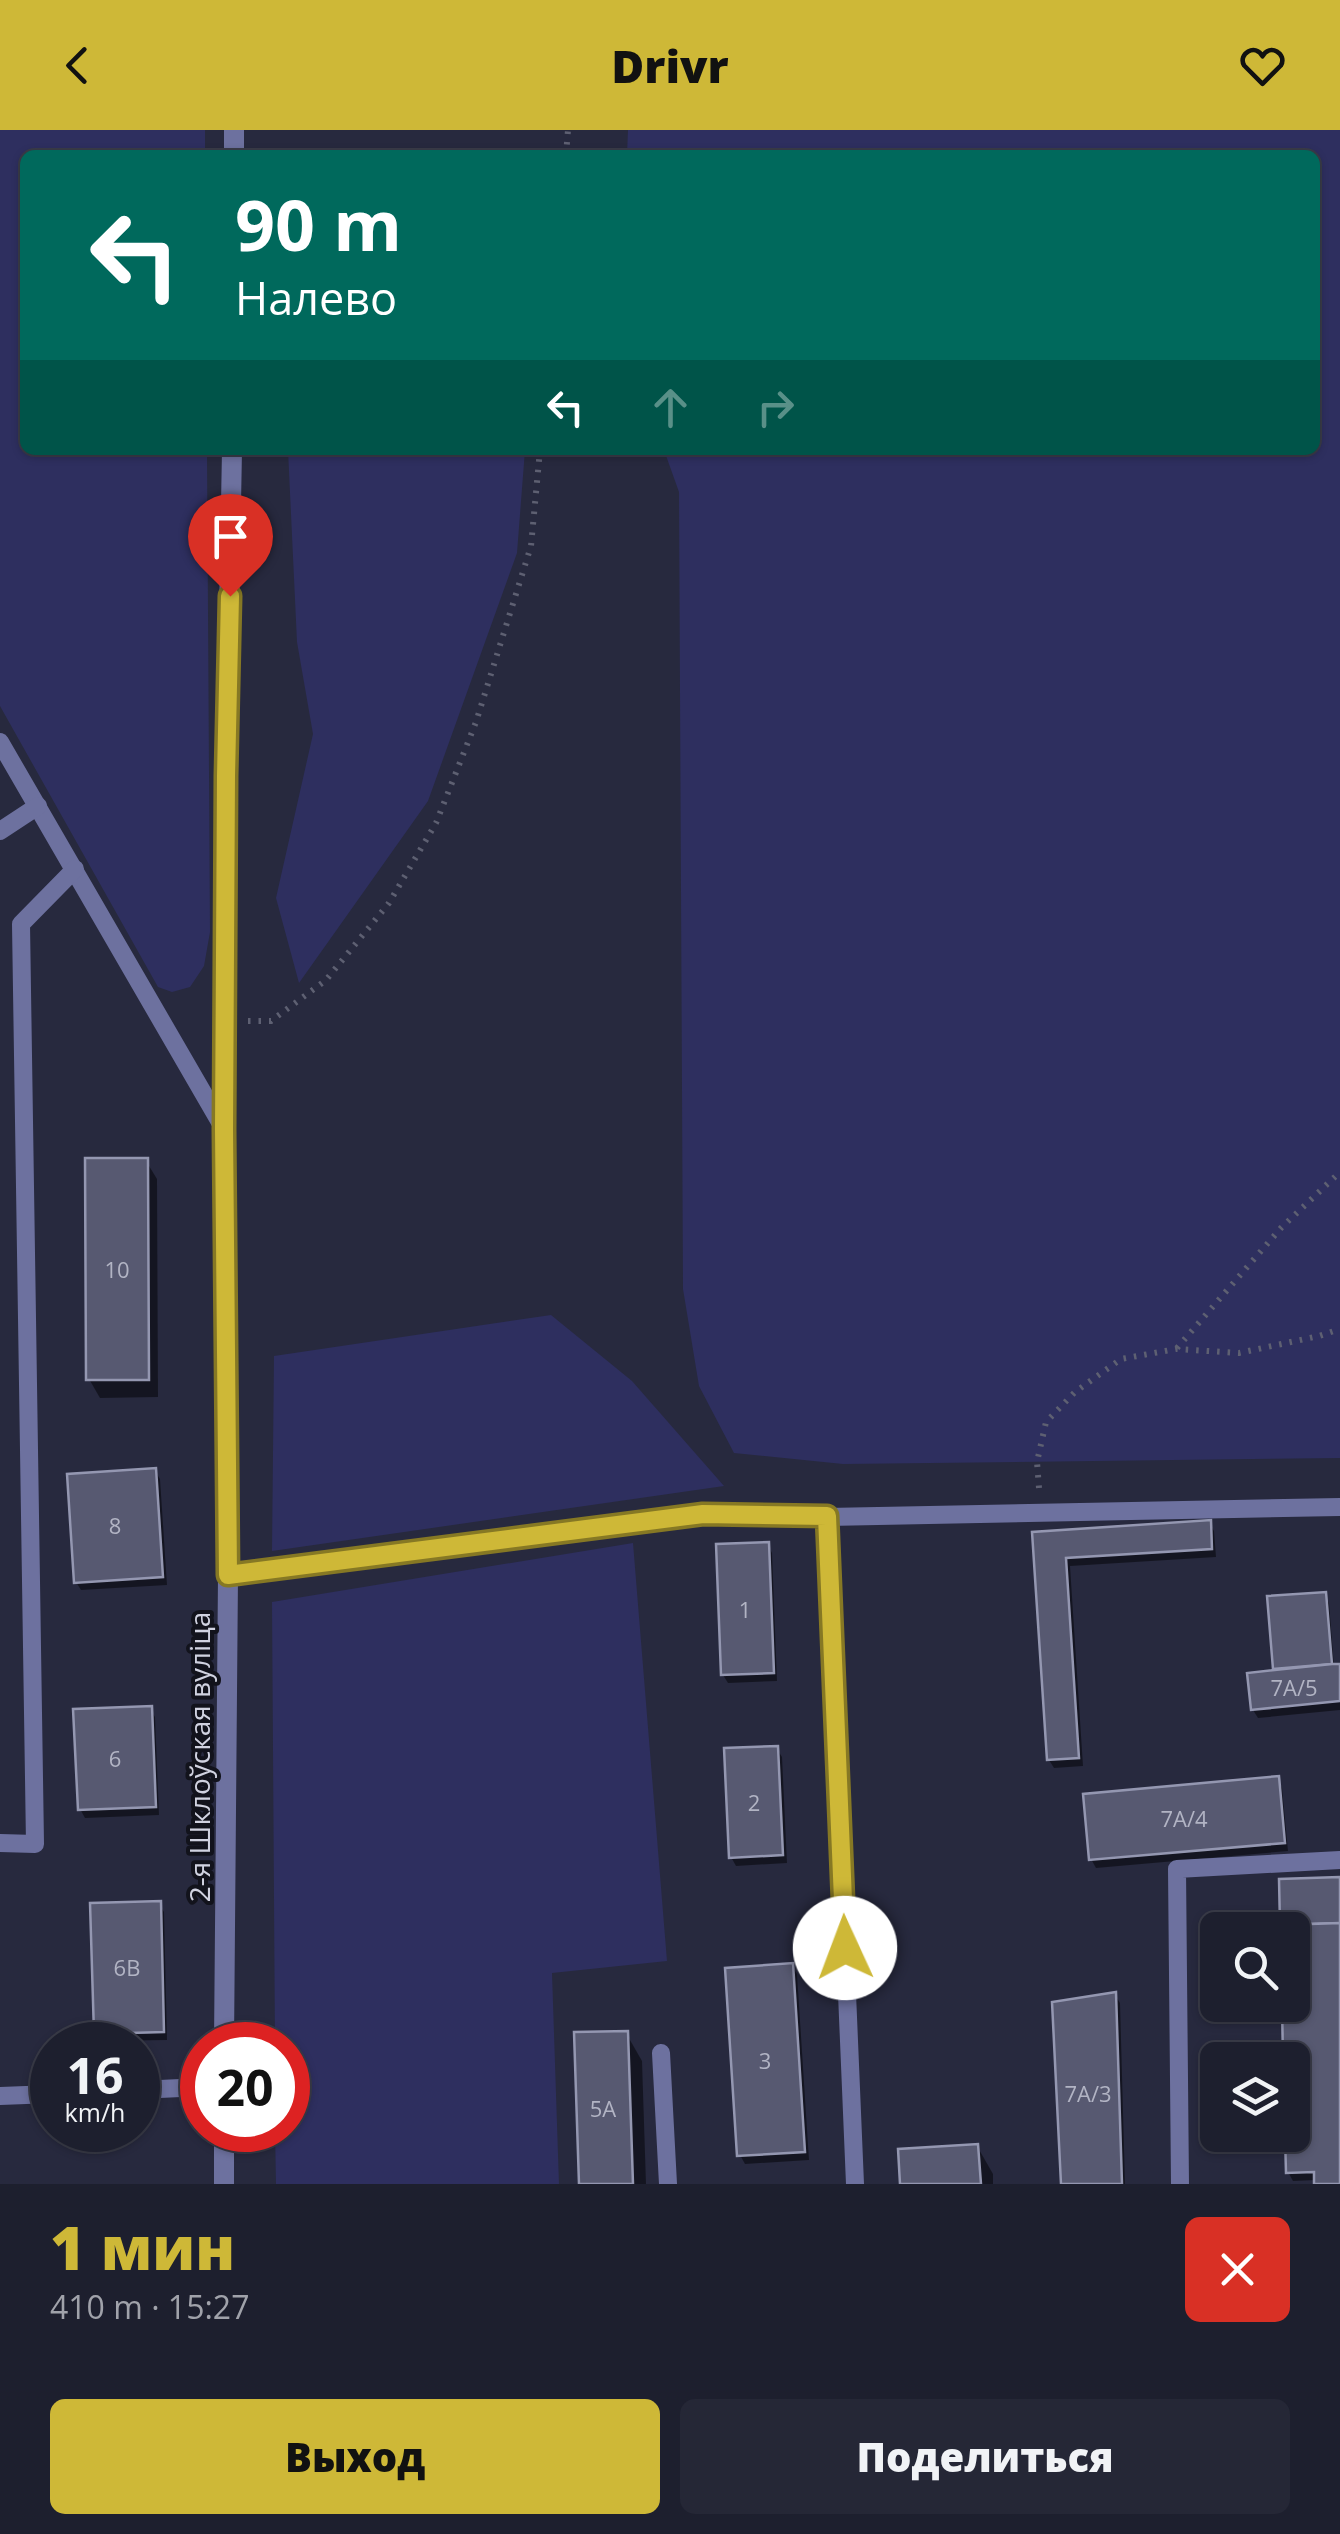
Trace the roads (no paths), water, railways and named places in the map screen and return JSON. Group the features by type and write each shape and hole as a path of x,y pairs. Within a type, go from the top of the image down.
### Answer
{"street":[{"name":"2-я Шклоўская вуліца","path":"224,2022 228,1575 224,1129 232,455"},
{"path":"224,2152 224,2184"}],"lane":[{"path":"0,742 224,1129"},
{"path":"0,831 38,806"},
{"path":"0,1843 35,1844 21,924 75,869"},
{"path":"228,1575 703,1514 827,1516 1340,1507"},
{"path":"827,1516 855,2184"},
{"path":"1180,2184 1177,1869 1340,1860"},
{"path":"661,2052 668,2184"},
{"path":"0,2096 30,2095"}]}
